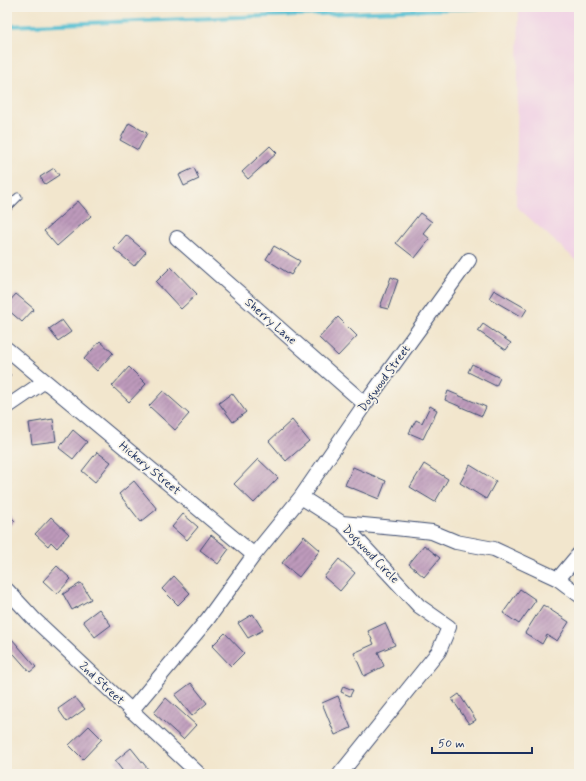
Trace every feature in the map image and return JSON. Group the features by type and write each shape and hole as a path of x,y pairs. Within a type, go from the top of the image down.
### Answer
{"street":[{"name":"Sherry Lane","path":"177,238 365,404"},
{"name":"Dogwood Street","path":"300,497 469,260"},
{"name":"Hickory Street","path":"7,349 254,555"},
{"path":"7,407 45,381"},
{"path":"131,711 207,620 254,555 300,497"},
{"name":"Dogwood Circle","path":"300,497 342,523 419,606 449,627 439,651 340,774"},
{"path":"342,523 432,532 456,542 494,549 558,579 579,596"},
{"path":"558,579 579,554"},
{"name":"2nd Street","path":"7,590 33,618 199,774"}],"lane":[{"path":"7,208 18,197"}],"shaded area":[{"path":"519,7 579,7 579,263 516,206"}],"building":[{"path":"129,123 147,133 138,150 120,140"},
{"path":"270,146 277,153 248,179 242,172"},
{"path":"54,168 59,175 45,184 40,177"},
{"path":"194,168 199,179 184,186 179,175"},
{"path":"78,201 91,216 57,246 44,231"},
{"path":"420,213 432,222 423,233 430,239 415,258 396,243"},
{"path":"126,235 146,252 134,266 114,249"},
{"path":"274,246 300,261 291,275 266,259"},
{"path":"171,267 197,294 181,309 156,282"},
{"path":"391,277 398,280 388,309 380,307"},
{"path":"494,290 527,309 522,317 489,298"},
{"path":"16,294 34,309 22,322 7,309 7,304"},
{"path":"338,317 357,336 338,356 319,338"},
{"path":"62,320 71,332 58,341 49,329"},
{"path":"483,324 511,343 506,350 478,331"},
{"path":"100,341 113,353 97,371 84,359"},
{"path":"472,364 500,378 496,386 468,372"},
{"path":"129,367 146,384 129,402 112,386"},
{"path":"7,371 11,375 7,379"},
{"path":"163,391 189,414 175,430 149,406"},
{"path":"448,391 486,407 482,416 445,400"},
{"path":"232,393 246,412 233,422 219,403"},
{"path":"430,406 437,410 423,439 409,433 416,420 422,423"},
{"path":"53,419 56,441 32,444 29,423"},
{"path":"292,420 309,441 286,461 269,441"},
{"path":"73,430 87,442 73,459 59,448"},
{"path":"97,452 111,462 95,482 82,471"},
{"path":"258,459 278,478 254,503 234,484"},
{"path":"424,464 448,479 435,502 410,487"},
{"path":"470,465 496,481 486,499 460,483"},
{"path":"353,467 386,481 379,499 345,485"},
{"path":"134,481 157,509 141,522 119,494"},
{"path":"7,513 15,521 7,528"},
{"path":"183,514 198,527 187,540 172,527"},
{"path":"51,517 69,534 57,548 51,542 48,546 35,534"},
{"path":"211,535 229,549 218,564 200,550"},
{"path":"304,536 320,550 299,577 282,563"},
{"path":"424,545 440,558 424,577 409,564"},
{"path":"339,559 355,573 340,591 324,577"},
{"path":"57,566 71,579 57,594 43,581"},
{"path":"174,576 190,593 178,605 162,589"},
{"path":"81,583 91,599 72,610 63,594"},
{"path":"520,589 536,600 519,624 503,613"},
{"path":"543,605 569,622 557,641 547,635 542,644 525,633"},
{"path":"99,609 111,625 95,637 83,621"},
{"path":"253,614 263,630 248,638 238,623"},
{"path":"385,623 395,645 378,652 384,666 364,676 354,653 374,644 368,631"},
{"path":"225,633 244,653 231,666 212,646"},
{"path":"12,639 36,667 30,672 7,646 7,643"},
{"path":"191,683 207,703 192,716 175,695"},
{"path":"343,686 353,690 350,696 341,692"},
{"path":"459,694 476,720 469,724 452,699"},
{"path":"338,696 351,728 335,735 322,703"},
{"path":"75,697 85,709 67,722 58,709"},
{"path":"166,698 196,725 183,739 154,713"},
{"path":"89,726 102,739 83,759 69,745"},
{"path":"131,748 152,774 125,774 115,761"}],"waterway":[{"path":"7,26 504,7"}]}
